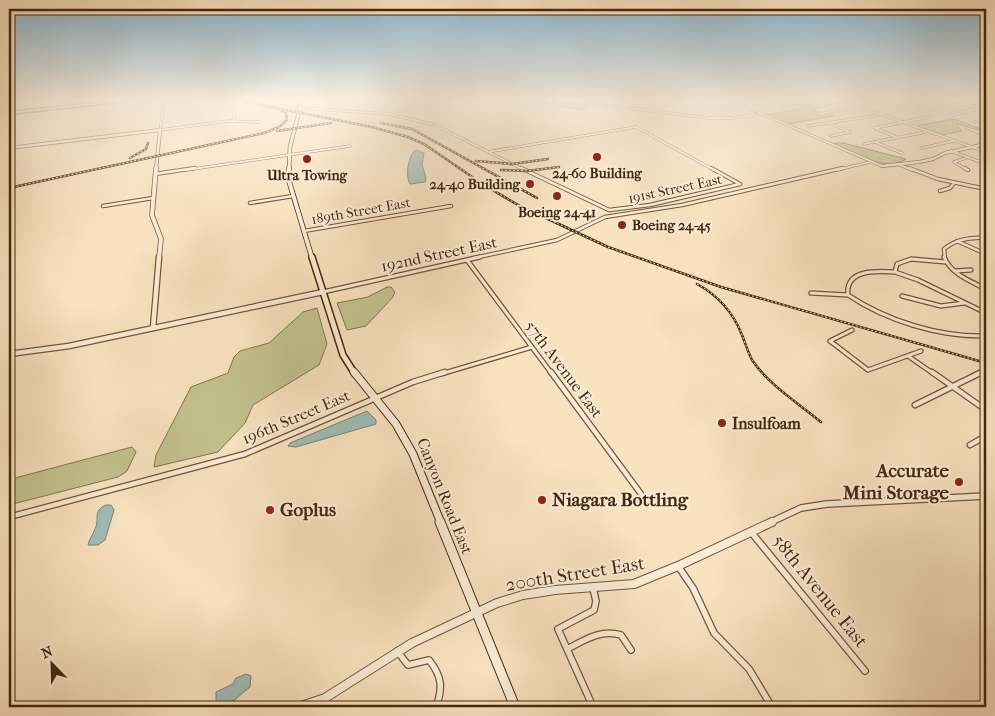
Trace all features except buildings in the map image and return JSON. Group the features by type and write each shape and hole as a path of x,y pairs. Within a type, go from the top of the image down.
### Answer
{"main road":[{"name":"Canyon Road East","path":"294,133 288,171 292,196 343,355 352,370 396,424 413,454 515,707"}],"street":[{"path":"9,148 131,133"},
{"path":"153,328 161,239 160,232 152,219 160,133"},
{"path":"453,133 486,152"},
{"name":"191st Street East","path":"486,152 597,133"},
{"name":"191st Street East","path":"486,152 604,208 613,210 650,205 740,184 647,133"},
{"path":"805,133 882,166 930,160 951,151 986,144"},
{"path":"831,136 843,133"},
{"path":"888,133 897,137"},
{"path":"864,144 916,133"},
{"path":"935,133 986,152"},
{"path":"922,148 955,141"},
{"path":"875,142 902,153"},
{"path":"155,174 350,146"},
{"path":"951,151 986,164"},
{"path":"967,158 954,162 968,170"},
{"name":"192nd Street East","path":"9,354 62,347 557,240 605,217 682,205 870,162"},
{"path":"897,164 925,175 986,189"},
{"path":"940,191 950,188 954,183"},
{"path":"250,203 292,196"},
{"path":"103,206 154,198"},
{"name":"189th Street East","path":"304,231 441,206 452,206"},
{"path":"986,238 957,241 944,249 943,255 946,262 955,271 986,289"},
{"path":"957,241 986,254"},
{"name":"57th Avenue East","path":"467,260 641,494"},
{"path":"894,272 897,264 907,260 946,262"},
{"path":"955,271 971,270"},
{"path":"848,295 846,286 854,277 874,271 894,272 918,280 986,313"},
{"path":"811,293 848,295 880,314 947,332 986,336"},
{"path":"902,296 948,307 964,303"},
{"path":"852,330 830,341 868,370 921,351"},
{"name":"196th Street East","path":"9,517 245,454 375,397 429,377 532,347"},
{"path":"908,356 986,410"},
{"path":"915,405 982,374 983,371"},
{"path":"970,445 986,436"},
{"name":"200th Street East","path":"298,707 325,698 398,651 476,612 523,595 555,590 634,584 678,566 790,512 807,506 986,496"},
{"name":"58th Avenue East","path":"750,531 866,671"},
{"path":"678,566 693,588 714,633 749,669 772,707"},
{"path":"593,588 596,601 594,610 558,629 593,707"},
{"path":"567,649 599,633 607,632 621,635 631,650"},
{"path":"398,651 408,665 429,660 440,672 441,693 436,707"}],"green space":[{"path":"837,143 906,159 898,163 880,163 834,144"},
{"path":"387,287 391,287 395,292 393,297 366,326 347,330 337,303 368,297"},
{"path":"317,308 327,344 319,365 253,405 245,423 218,452 154,467 156,455 191,387 228,373 234,357 240,351 269,343 303,312"},
{"path":"132,447 136,452 127,471 118,477 9,505 9,482 15,478"}],"water":[{"path":"416,150 424,153 422,165 426,178 425,182 410,184 408,181 408,166 413,152"},
{"path":"367,411 376,420 376,424 296,447 288,446 290,443"},
{"path":"106,505 111,505 114,510 105,540 98,545 88,545 96,525 99,510"},
{"path":"246,674 251,676 250,687 227,705 216,707 216,692 233,684 236,678"}],"railway":[{"path":"9,188 262,133"},
{"path":"395,133 424,144 484,185 518,205 608,247 721,287 986,363"},
{"path":"420,133 537,198"},
{"path":"130,158 146,149 148,143"},
{"path":"476,161 512,164 548,159"},
{"path":"501,170 527,171 559,167"},
{"path":"697,284 719,299 730,312 752,360 767,378 821,422"}],"place":[{"name":"24-60 Building","path":"597,157"},
{"name":"Ultra Towing","path":"307,159"},
{"name":"24-40 Building","path":"530,184"},
{"name":"Boeing 24-41","path":"557,196"},
{"name":"Boeing 24-45","path":"622,225"},
{"name":"Insulfoam","path":"722,423"},
{"name":"Accurate Mini Storage","path":"959,482"},
{"name":"Niagara Bottling","path":"542,500"},
{"name":"Goplus","path":"270,510"}]}
